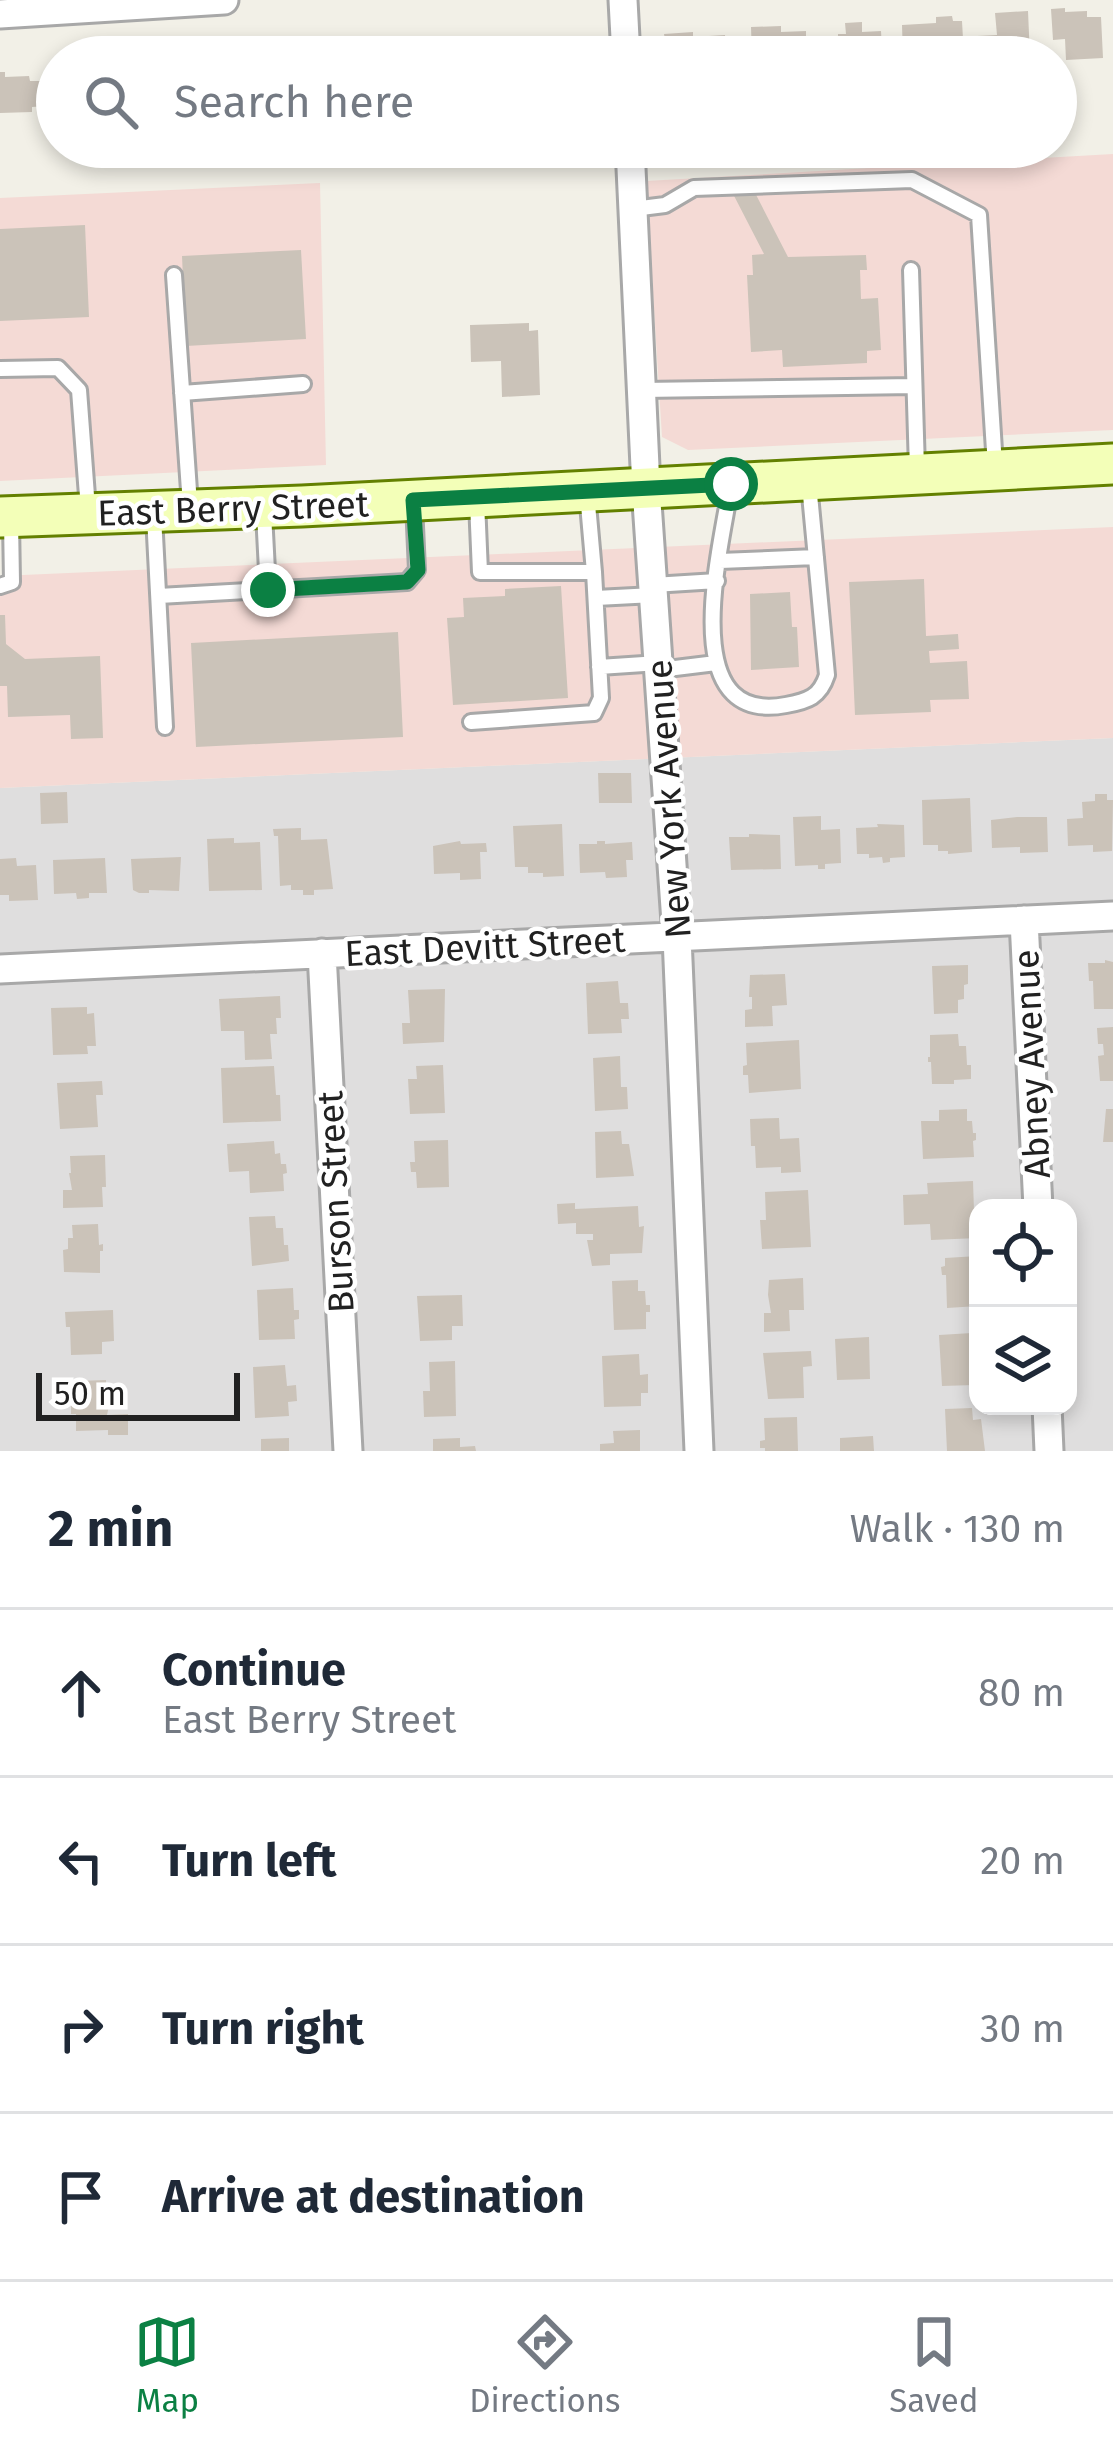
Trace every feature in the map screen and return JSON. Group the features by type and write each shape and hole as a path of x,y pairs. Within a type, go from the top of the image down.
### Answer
{"main road":[{"name":"East Berry Street","path":"5,516 264,508 1113,464"}],"street":[{"path":"0,14 224,0"},
{"path":"623,0 625,36"},
{"name":"New York Avenue","path":"631,168 646,488 677,937 699,1451"},
{"name":"East Devitt Street","path":"0,969 1113,916"},
{"name":"Abney Avenue","path":"1024,920 1038,1199"},
{"name":"Burson Street","path":"322,953 348,1451"},
{"path":"1047,1415 1049,1451"}],"lane":[{"path":"633,209 665,206 694,188 912,180 979,215 995,471"},
{"path":"911,270 917,474"},
{"path":"165,727 158,596 172,511 182,393 174,275"},
{"path":"0,369 58,368 79,390 88,514"},
{"path":"182,393 304,384"},
{"path":"641,390 914,386"},
{"path":"731,484 717,581 716,662 726,689 742,702 764,709 812,699 822,691 827,675 808,480"},
{"path":"471,722 594,713 601,698 587,491"},
{"path":"477,497 480,572 594,572"},
{"path":"158,596 407,582 418,570 413,500"},
{"path":"264,508 268,590"},
{"path":"0,586 12,581 5,516"},
{"path":"719,561 816,556"},
{"path":"596,598 717,581"},
{"path":"599,667 716,662"}],"shaded area":[{"path":"1113,154 1113,430 688,450 662,437 646,181 871,168 1077,168 1077,156"},
{"path":"320,183 326,465 0,481 0,198"},
{"path":"1113,527 1113,738 0,788 0,576"},
{"path":"1113,738 1113,1451 0,1451 0,788"}],"building":[{"path":"1051,9 1087,11 1087,17 1101,17 1103,58 1077,59 1077,36 1053,36"},
{"path":"1028,11 1029,36 977,36 997,35 995,13"},
{"path":"936,17 962,21 963,36 902,36 902,25 936,23"},
{"path":"862,22 862,32 881,31 881,36 838,36 846,34 845,23"},
{"path":"781,26 781,32 806,31 806,36 751,36 751,27"},
{"path":"0,72 5,77 29,76 36,81 32,112 0,113"},
{"path":"752,187 788,257 866,255 867,270 860,270 861,299 878,298 881,350 867,351 867,363 783,367 782,350 751,352 747,275 753,275 752,255 764,254 730,188"},
{"path":"85,225 89,317 0,321 0,229"},
{"path":"301,250 306,339 186,346 182,256"},
{"path":"529,323 529,331 538,330 540,395 502,397 501,361 471,362 470,325"},
{"path":"924,579 926,636 958,634 959,649 929,651 930,663 967,661 969,699 930,700 931,712 855,715 849,582"},
{"path":"561,586 568,698 453,705 447,618 464,617 463,598 505,596 505,589"},
{"path":"790,592 799,667 751,670 750,594"},
{"path":"0,615 5,615 6,644 25,659 100,656 103,738 71,739 70,715 8,717 7,686 0,686"},
{"path":"398,632 403,737 196,747 191,643"},
{"path":"598,773 631,773 632,803 599,803"},
{"path":"67,792 68,823 41,824 40,793"},
{"path":"1095,794 1107,794 1107,800 1113,800 1112,851 1093,852 1093,845 1068,846 1067,819 1083,818 1082,802 1095,801"},
{"path":"970,798 972,852 948,854 938,851 938,845 923,845 922,800"},
{"path":"821,816 821,830 840,829 841,863 825,864 825,869 795,866 793,817"},
{"path":"1047,817 1048,852 992,848 991,820"},
{"path":"562,824 564,876 543,877 543,873 528,873 528,867 515,867 513,826"},
{"path":"904,825 905,857 883,863 882,857 857,854 856,828"},
{"path":"301,828 301,840 327,839 333,889 303,895 303,890 291,890 291,885 280,886 278,836 273,829"},
{"path":"780,835 781,869 731,870 729,837"},
{"path":"234,838 234,843 260,842 262,890 209,891 207,839"},
{"path":"632,842 627,877 580,873 579,844"},
{"path":"486,843 487,852 480,852 481,879 460,880 460,873 434,874 433,846"},
{"path":"181,857 179,891 133,890 131,859"},
{"path":"16,858 17,866 36,865 38,900 9,901 9,895 0,895 0,859"},
{"path":"105,858 107,893 77,899 76,893 54,894 53,860"},
{"path":"1113,962 1113,1009 1094,1009 1088,963"},
{"path":"968,965 968,984 964,985 964,999 958,1000 958,1013 934,1014 932,966"},
{"path":"785,974 787,1005 772,1006 773,1026 745,1027 745,1010 752,1009 750,975"},
{"path":"618,981 620,1003 628,1003 629,1019 621,1019 622,1033 588,1034 586,983"},
{"path":"445,989 444,1042 403,1044 402,1023 410,1023 408,990"},
{"path":"280,996 277,1034 270,1034 272,1059 245,1060 244,1031 221,1031 219,999"},
{"path":"87,1007 87,1014 94,1013 96,1046 87,1046 88,1054 53,1055 51,1008"},
{"path":"1113,1027 1113,1081 1100,1081 1098,1056 1104,1055 1097,1028"},
{"path":"958,1034 959,1046 966,1046 971,1079 932,1084 930,1035"},
{"path":"799,1040 801,1089 749,1093 748,1075 743,1075 746,1043"},
{"path":"620,1056 621,1087 627,1087 628,1109 595,1111 593,1058"},
{"path":"443,1065 445,1113 410,1114 408,1079 417,1079 416,1066"},
{"path":"274,1066 281,1121 223,1123 221,1068"},
{"path":"102,1081 103,1095 96,1095 98,1127 60,1129 57,1083"},
{"path":"967,1109 967,1121 972,1121 976,1133 974,1157 923,1159 921,1121 939,1121 939,1110"},
{"path":"1106,1109 1113,1109 1113,1142 1103,1142"},
{"path":"779,1118 780,1139 799,1138 801,1172 756,1168 750,1119"},
{"path":"621,1131 622,1144 629,1144 634,1176 596,1178 595,1132"},
{"path":"448,1140 449,1187 417,1188 410,1162 415,1162 414,1141"},
{"path":"274,1141 275,1154 280,1153 281,1164 286,1164 284,1191 250,1193 249,1171 229,1172 227,1144"},
{"path":"105,1155 103,1207 63,1208 63,1190 72,1190 70,1156"},
{"path":"973,1181 969,1238 931,1240 930,1224 904,1225 903,1195 928,1194 927,1183"},
{"path":"808,1190 811,1247 762,1249 765,1192"},
{"path":"575,1203 575,1209 638,1206 639,1227 644,1226 642,1253 610,1254 610,1265 592,1266 587,1240 593,1240 593,1234 576,1234 576,1223 558,1224 557,1204"},
{"path":"275,1216 276,1228 283,1228 289,1261 252,1266 249,1217"},
{"path":"98,1224 99,1245 103,1244 100,1273 64,1272 63,1250 68,1249 68,1238 73,1238 72,1225"},
{"path":"969,1257 969,1307 947,1308 946,1275 941,1267 945,1258"},
{"path":"803,1278 804,1310 789,1310 790,1331 764,1332 764,1313 771,1313 769,1280"},
{"path":"638,1280 638,1291 645,1291 646,1305 650,1305 646,1329 614,1330 612,1281"},
{"path":"293,1288 294,1310 299,1310 295,1339 259,1340 257,1290"},
{"path":"462,1295 463,1326 452,1326 452,1340 420,1341 417,1296"},
{"path":"113,1310 114,1341 102,1342 102,1354 71,1355 65,1312"},
{"path":"969,1333 969,1385 942,1386 939,1335"},
{"path":"869,1337 870,1379 837,1380 835,1339"},
{"path":"811,1351 812,1366 803,1367 804,1398 768,1399 763,1353"},
{"path":"639,1354 640,1375 648,1374 648,1393 641,1393 641,1406 604,1407 602,1356"},
{"path":"455,1361 456,1416 424,1417 423,1391 430,1391 429,1362"},
{"path":"285,1365 287,1386 296,1385 297,1401 288,1402 289,1416 255,1418 253,1367"},
{"path":"106,1380 107,1415 128,1414 128,1435 76,1431 71,1406 73,1394 79,1394 78,1381"},
{"path":"969,1408 973,1420 981,1419 985,1451 947,1451 945,1409"},
{"path":"797,1417 798,1451 760,1448 760,1441 765,1440 764,1418"},
{"path":"640,1430 640,1451 600,1451 600,1444 614,1443 613,1431"},
{"path":"873,1436 874,1451 840,1451 840,1438"},
{"path":"289,1438 289,1451 261,1451 261,1439"},
{"path":"460,1438 460,1447 475,1446 476,1451 433,1451 433,1439"}],"route":[{"path":"268,590 407,582 418,570 413,500 731,484"}]}
